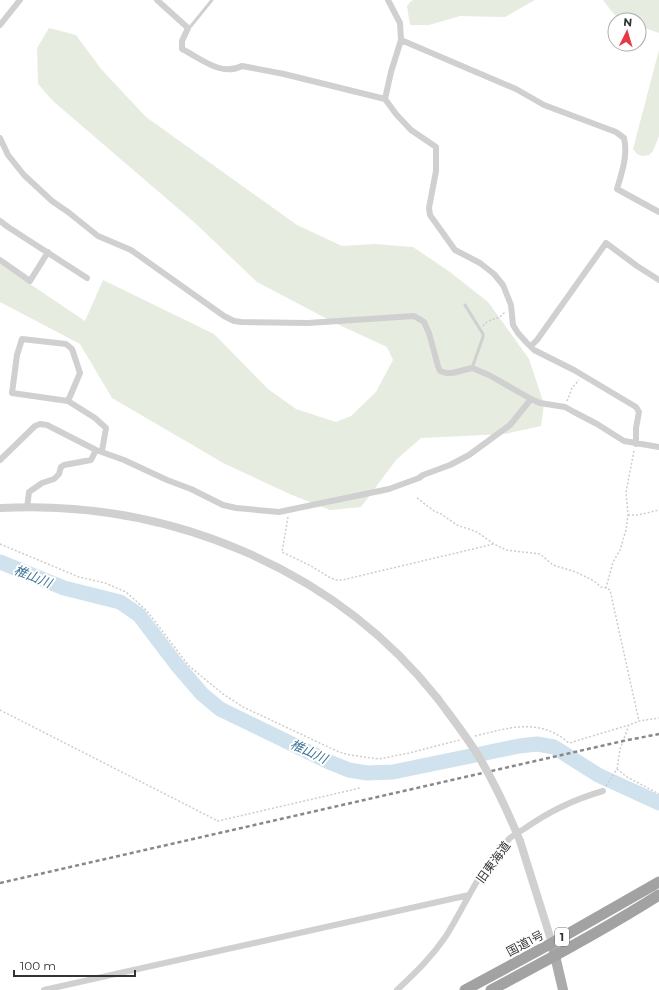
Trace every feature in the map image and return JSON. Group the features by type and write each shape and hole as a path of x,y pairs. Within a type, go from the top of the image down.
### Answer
{"highway":[{"name":"国道1号","path":"465,990 552,943 659,882"},
{"name":"1","path":"491,990 556,956 659,896"}],"main road":[{"path":"552,943 563,990"}],"street":[{"path":"0,25 20,0"},
{"path":"157,0 188,28 182,41 182,49 218,69 237,69 242,66 385,99 396,114 411,130 436,147 436,171 429,208 430,215 456,250 480,263 494,274 503,285 511,305 513,325 534,350 574,370 636,407 639,412 636,428 636,444"},
{"path":"385,99 391,72 401,40 400,23 388,0"},
{"path":"401,40 516,88 544,105 616,132 624,138 626,148 618,189 659,212"},
{"path":"0,138 8,155 24,175 52,202 68,212 98,236 131,250 224,316 234,321 308,323 414,316 424,322 429,333 440,371 452,373 472,368 489,375 540,403 565,407 592,421 624,441 659,447"},
{"path":"0,221 87,278"},
{"path":"531,346 537,340 606,243 659,280"},
{"path":"0,260 30,281 48,252"},
{"path":"27,508 29,492 42,483 54,479 59,474 61,467 64,465 91,460 99,451 106,428 95,418 68,401 12,393 17,355 22,339 66,344 72,349 80,373 68,401"},
{"path":"0,460 34,426 40,424 47,425 99,451 124,460 229,507 278,512 389,489 450,465 469,455 510,425 531,399"},
{"path":"0,508 82,510 142,518 180,528 246,552 319,590 348,611 395,652 438,699 466,737 486,769 506,807 520,841 552,943"},
{"name":"旧東海道","path":"397,990 425,963 446,936 490,862 510,838 531,823 556,809 576,800 603,791"},
{"path":"44,990 469,895"}],"lane":[{"path":"188,28 212,0"},
{"path":"465,306 481,329 483,337 472,368"}],"path":[{"path":"481,329 488,321 500,317 504,312 506,315"},
{"path":"565,407 572,388 579,379 574,370"},
{"path":"606,588 613,562 624,540 628,515 626,492 636,444"},
{"path":"417,498 434,511 457,525 478,532 494,544 506,550 540,554 553,564 576,572 601,587 610,590 639,721"},
{"path":"288,509 286,536 282,552 336,580 342,580 494,544"},
{"path":"628,515 638,515 659,510"},
{"path":"0,544 79,577 105,583 126,592 147,611 189,666 223,694 243,707 339,752 379,759 462,740"},
{"path":"0,710 218,821 360,788"},
{"path":"470,738 521,727 534,727 553,731 569,743 639,721 659,718"},
{"path":"603,791 618,769 620,749 629,725"},
{"path":"618,769 628,777 659,794"}],"shaded area":[{"path":"414,0 535,0 505,17 460,16 429,25 410,25 407,6"},
{"path":"603,0 659,0 659,33 647,29 647,12 611,11"},
{"path":"49,28 76,35 101,69 146,117 297,225 342,246 375,244 413,247 450,272 488,302 529,359 544,404 541,426 505,434 421,438 396,460 361,507 330,510 292,495 225,464 112,398 80,344 0,302 0,264 85,321 103,280 214,334 268,389 296,409 336,422 351,416 376,392 393,360 387,347 335,323 257,282 195,223 53,101 38,84 37,48"},
{"path":"659,50 659,136 653,151 649,155 642,156 637,154 633,149"}],"waterway":[{"name":"椎山川","path":"0,562 64,588 120,602 139,615 177,665 202,694 220,709 329,762 349,770 367,773 393,772 519,746 537,744 554,747 598,775 659,803"}],"railway":[{"path":"0,883 659,734"}]}
